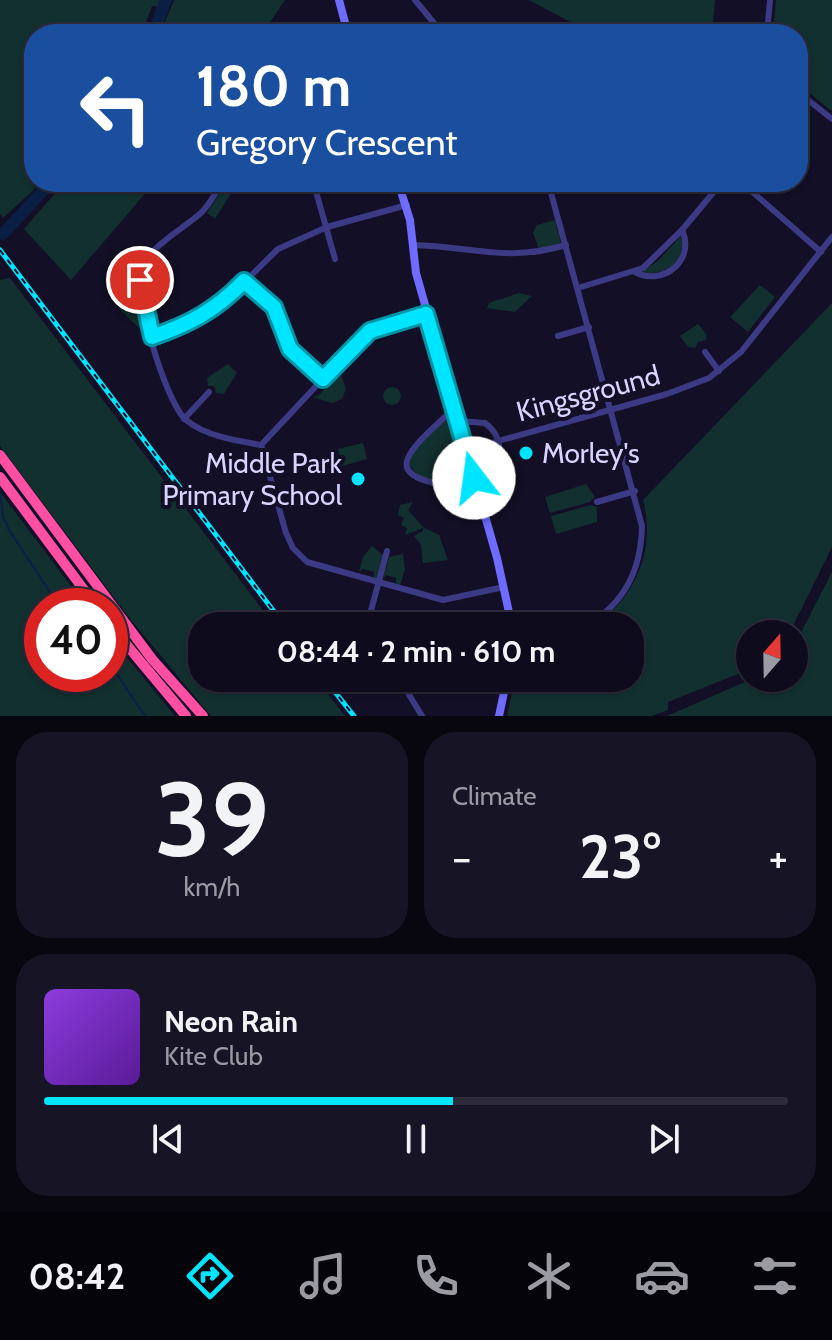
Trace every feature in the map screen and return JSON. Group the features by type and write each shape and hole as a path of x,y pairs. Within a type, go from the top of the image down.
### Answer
{"highway":[{"path":"0,455 144,649 203,716"},
{"path":"0,477 83,588"},
{"path":"128,647 186,716"}],"street":[{"path":"339,0 345,24"},
{"path":"415,0 435,24"},
{"path":"768,24 770,0"},
{"path":"808,100 832,119"},
{"path":"215,192 203,211 152,253 142,268 140,294 171,400 184,419 204,431 261,445"},
{"path":"402,192 407,205 426,314 459,421 509,612"},
{"path":"551,192 635,491 642,526 640,552 633,577 614,605 605,612"},
{"path":"578,288 635,272 653,262 714,192"},
{"path":"752,192 821,252"},
{"path":"317,195 335,259"},
{"path":"152,337 190,324 218,308 278,249 327,227 407,205"},
{"path":"635,272 659,277 675,269 684,254 682,230"},
{"name":"Kingsground","path":"466,450 681,390 719,371 741,352 832,237"},
{"path":"412,245 454,246 512,256 566,245"},
{"path":"244,281 274,307 290,349 323,379"},
{"path":"261,445 370,331 426,314"},
{"path":"558,336 589,327"},
{"path":"705,352 719,371"},
{"path":"184,419 209,392"},
{"path":"455,408 411,447 407,466 411,475 422,482 477,491"},
{"path":"459,421 485,423 499,441 496,464 474,478"},
{"path":"261,445 293,548 313,565 443,600 504,587"},
{"path":"597,502 635,491"},
{"path":"373,612 387,551"},
{"path":"408,692 422,716"},
{"path":"499,716 504,692"}],"green space":[{"path":"0,0 161,0 158,7 152,6 146,24 24,24 24,192 31,192 3,218 0,214"},
{"path":"174,0 285,0 269,24 164,24"},
{"path":"529,0 715,0 713,24 574,24"},
{"path":"776,0 832,0 832,111 808,92 808,24 774,24"},
{"path":"56,192 146,192 71,280 24,229"},
{"path":"221,192 232,192 215,219 207,213"},
{"path":"555,220 561,243 539,250 533,232 537,225"},
{"path":"681,236 681,253 673,265 659,272 642,272 659,260"},
{"path":"137,258 142,260 133,265 131,294 119,296 116,283"},
{"path":"10,278 264,612 188,612 188,688 128,616 128,588 107,588 0,446 0,280"},
{"path":"760,285 775,297 748,332 730,317"},
{"path":"519,293 532,296 515,312 487,308 489,303"},
{"path":"131,296 140,326 144,325 148,336 120,310 119,298"},
{"path":"832,303 832,547 796,620 736,620 736,675 668,702 668,710 652,716 507,716 512,692 644,692 644,612 611,612 631,587 644,554 647,537 643,500"},
{"path":"698,324 707,335 706,340 698,342 695,348 688,347 680,336"},
{"path":"228,364 237,373 224,394 216,393 214,386 208,386 207,378"},
{"path":"339,369 346,389 342,399 332,403 312,397 318,396 337,376 335,373"},
{"path":"392,387 401,396 392,405 383,396"},
{"path":"447,419 467,487 427,479 410,465 412,449"},
{"path":"363,443 367,459 342,466 338,449"},
{"path":"586,484 595,497 590,502 550,513 545,497"},
{"path":"0,492 72,588 24,588 24,692 128,692 128,659 175,716 0,716"},
{"path":"413,502 408,510 423,527 439,535 448,560 423,563 421,545 414,536 423,528 405,535 407,528 401,525 404,518 398,515 400,505"},
{"path":"591,505 597,507 597,522 556,534 551,516"},
{"path":"372,546 384,556 377,579 373,577 374,572 363,569 359,572 363,557"},
{"path":"403,554 405,569 400,585 396,583 396,578 386,575 383,579 389,557"},
{"path":"832,572 832,716 667,716 736,686 736,692 808,692 807,620"},
{"path":"191,692 326,692 345,716 211,716"}],"waterway":[{"path":"157,24 166,0"},
{"path":"3,234 42,192"},
{"path":"0,491 3,516 9,530 47,588"},
{"path":"128,691 145,716"}],"railway":[{"path":"0,250 274,612"},
{"path":"335,692 354,716"}],"place":[{"name":"Morley's","path":"526,453"},
{"name":"Middle Park Primary School","path":"358,479"}],"route":[{"path":"140,280 140,294 152,337 190,324 218,308 244,281 274,307 290,349 323,379 370,331 426,314 474,478"}]}
